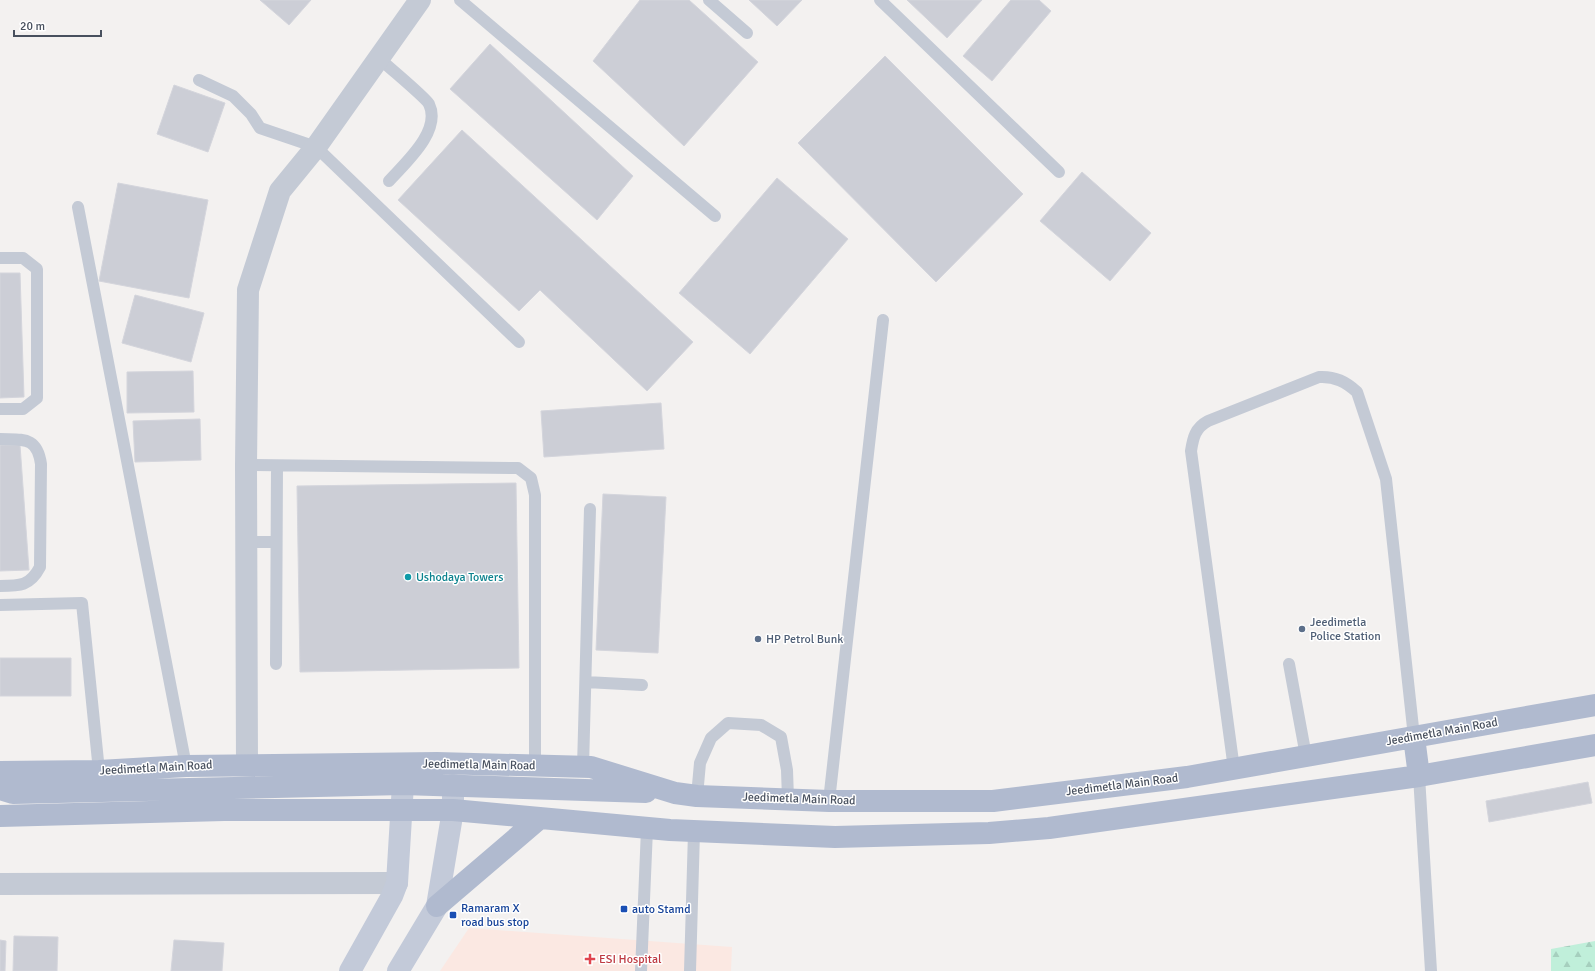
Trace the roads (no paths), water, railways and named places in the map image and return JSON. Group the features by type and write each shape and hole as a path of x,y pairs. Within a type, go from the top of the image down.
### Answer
{"main road":[{"name":"Jeedimetla Main Road","path":"0,772 99,771 186,766 437,763 591,766 675,793 697,796 829,801 993,801 1187,777 1595,705"},
{"path":"1414,737 1418,776"},
{"path":"0,816 224,810 453,810 647,829 694,832 835,836 989,833 1049,828 1418,776 1595,745"},
{"path":"0,788 13,793 403,784 675,793"},
{"path":"350,971 392,896 397,883 403,784"},
{"path":"438,906 453,810 453,785"},
{"path":"398,971 438,906 540,818"}],"street":[{"path":"247,765 246,465 248,290 280,191 316,147 379,58 414,2"},
{"path":"0,884 397,883"}],"lane":[{"path":"460,0 715,216"},
{"path":"709,0 747,33"},
{"path":"880,0 1059,172"},
{"path":"379,58 428,104 432,121 426,138 390,181"},
{"path":"199,80 233,96 250,114 260,128 316,147 519,342"},
{"path":"78,207 186,766"},
{"path":"0,258 23,258 37,269 37,398 23,409 0,409"},
{"path":"829,801 883,320"},
{"path":"1234,769 1191,451 1194,436 1200,425 1208,421 1319,377 1330,376 1347,383 1357,392 1386,480 1414,737"},
{"path":"0,439 25,441 35,445 39,451 41,464 40,567 35,576 26,584 0,586"},
{"path":"246,465 518,468 531,478 535,495 535,766"},
{"path":"276,664 277,466"},
{"path":"583,767 590,509"},
{"path":"246,542 276,542"},
{"path":"0,605 82,603 99,771"},
{"path":"1289,664 1306,756"},
{"path":"586,682 642,685"},
{"path":"697,796 700,763 711,738 728,722 760,725 780,737 788,770 788,799"},
{"path":"1418,776 1431,971"},
{"path":"641,971 647,829"},
{"path":"690,971 694,832"}],"place":[{"name":"Ushodaya Towers","path":"408,577"},
{"name":"Jeedimetla Police Station","path":"1302,629"},
{"name":"HP Petrol Bunk","path":"758,639"},
{"name":"auto Stamd","path":"624,909"},
{"name":"Ramaram X road bus stop","path":"453,915"},
{"name":"ESI Hospital","path":"590,959"}]}
